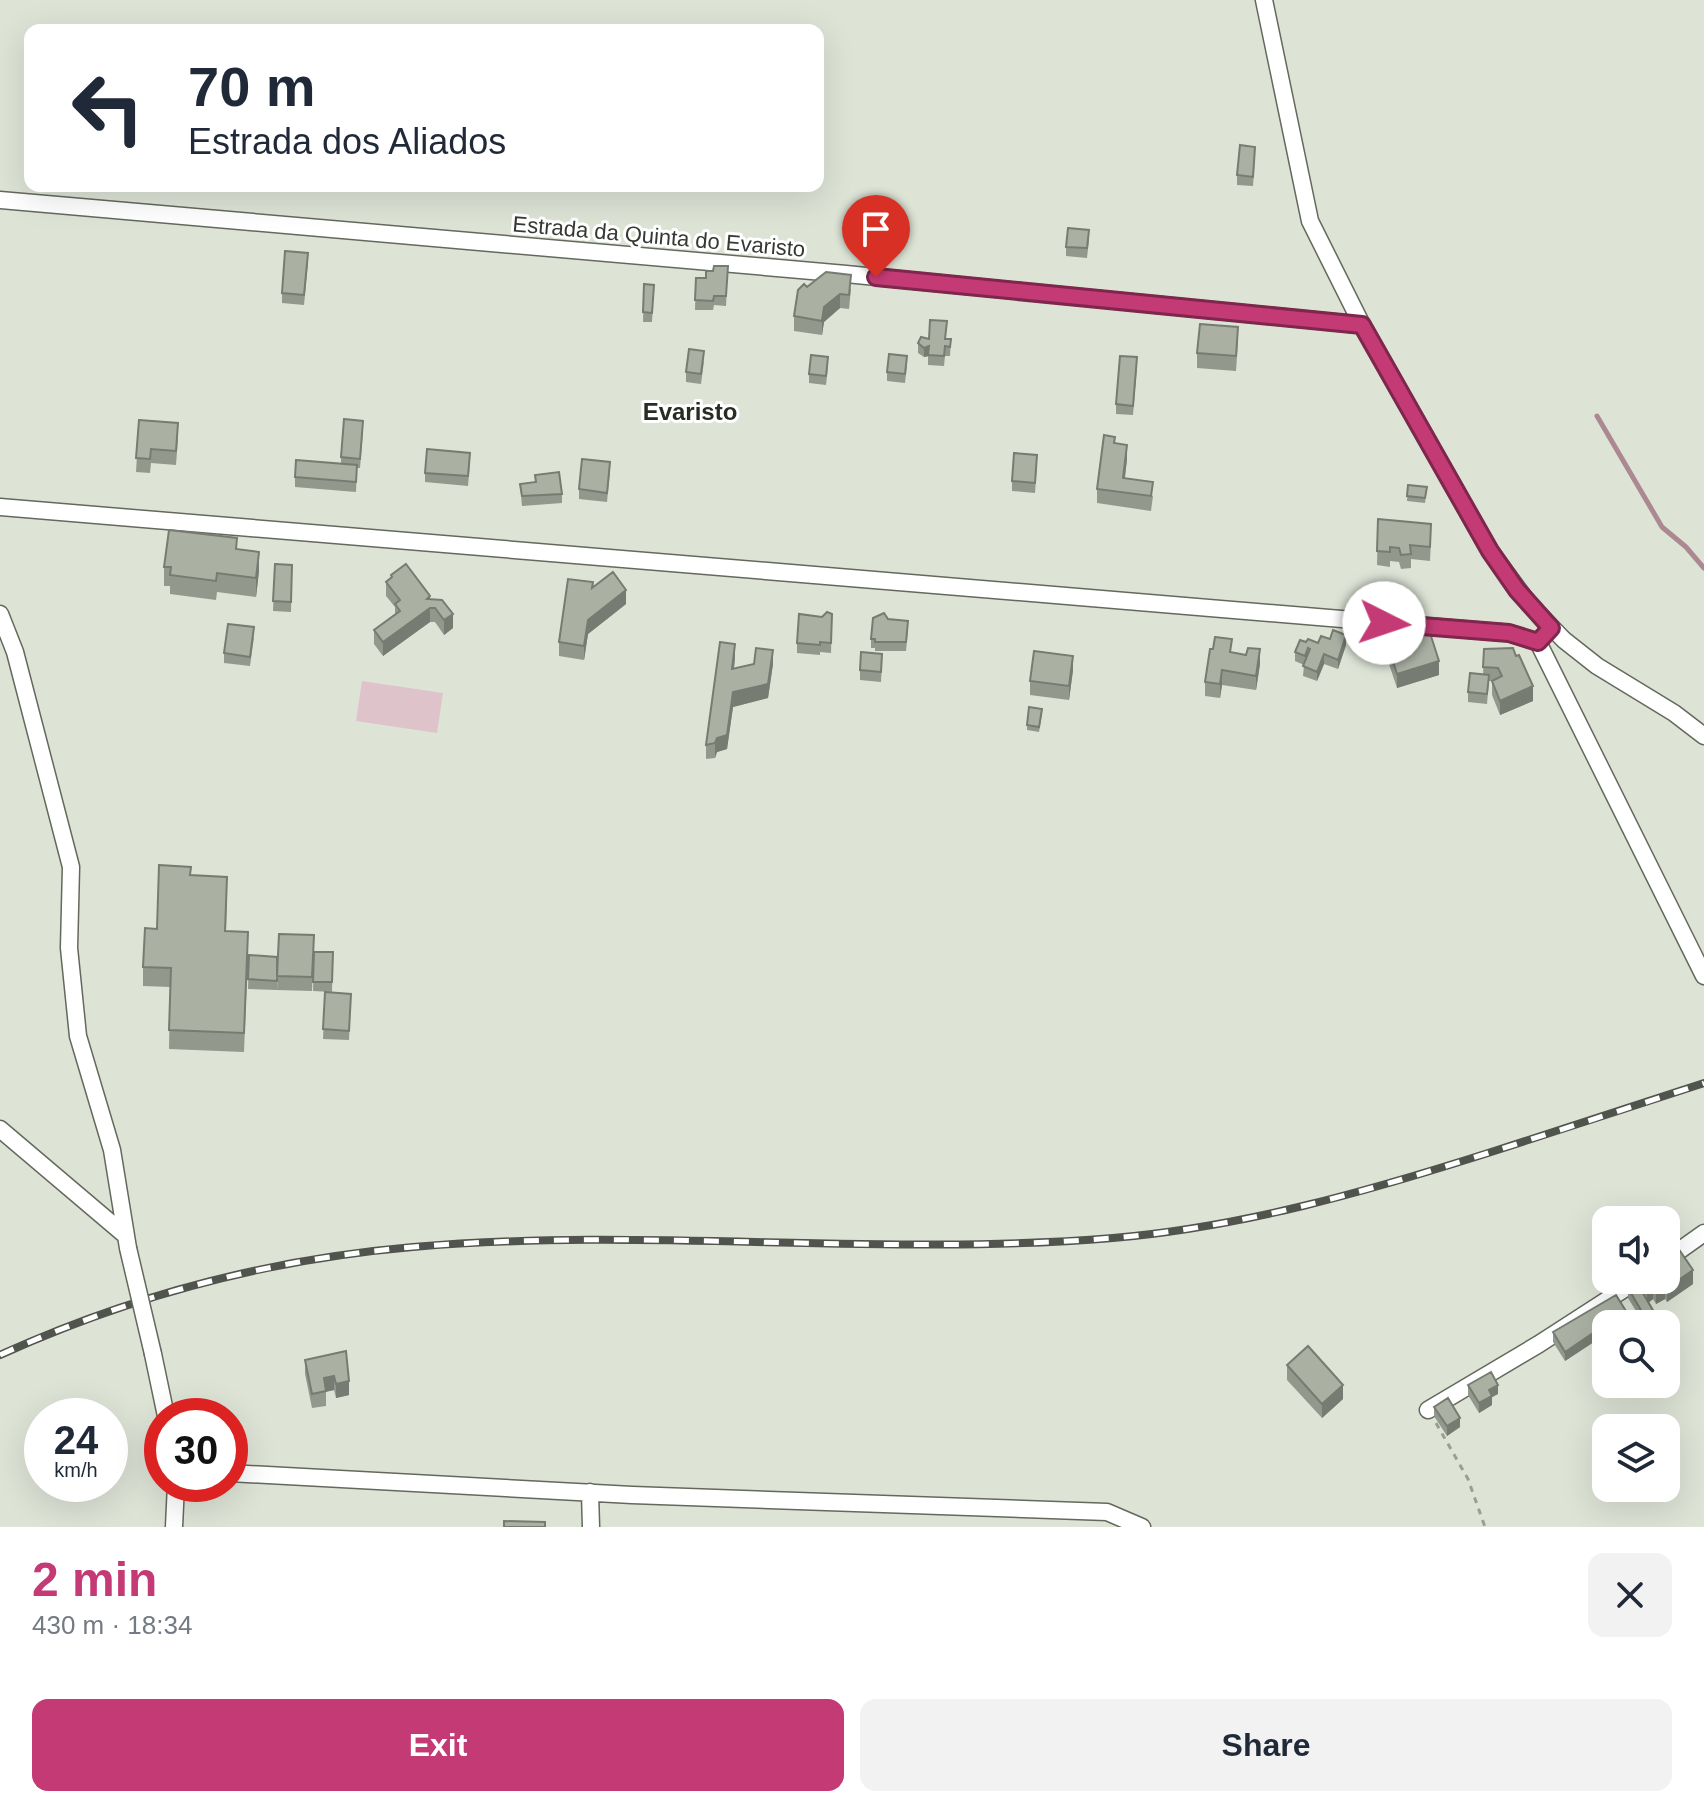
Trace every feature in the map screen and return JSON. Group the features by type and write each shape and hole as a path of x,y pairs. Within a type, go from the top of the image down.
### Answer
{"street":[{"path":"1264,0 1310,221 1362,325 1507,577 1551,628 1597,666 1674,713 1704,736"},
{"name":"Estrada da Quinta do Evaristo","path":"0,200 846,274 1362,325"},
{"path":"0,507 1509,633 1538,642 1704,976"},
{"path":"0,614 15,652 71,867 69,948 78,1036 112,1150 126,1242 162,1398"},
{"path":"1538,642 1551,628"},
{"path":"0,1129 126,1242"},
{"path":"1680,1250 1704,1233"},
{"path":"1428,1410 1616,1294"},
{"path":"248,1474 590,1492 1107,1512 1142,1527"},
{"path":"590,1492 591,1527"},
{"path":"174,1527 175,1502"}],"path":[{"path":"1428,1410 1468,1479 1485,1527"}],"shaded area":[{"path":"362,681 443,693 437,733 356,721"}],"building":[{"path":"1240,145 1255,147 1253,177 1237,175"},
{"path":"1068,228 1089,230 1087,248 1066,247"},
{"path":"285,251 308,253 304,295 282,293"},
{"path":"714,266 728,266 726,296 714,296 713,301 695,300 696,278 706,278 706,271 713,271"},
{"path":"826,272 851,275 849,295 840,294 824,307 822,321 794,316 798,290"},
{"path":"644,284 654,285 652,313 643,312"},
{"path":"930,320 947,321 945,339 951,339 950,347 945,346 944,356 928,355 929,346 924,348 918,343 921,337 929,339"},
{"path":"1200,324 1238,327 1236,356 1197,353"},
{"path":"689,349 704,351 701,374 686,372"},
{"path":"889,354 907,356 905,374 887,372"},
{"path":"811,355 828,357 826,376 809,374"},
{"path":"1120,356 1137,357 1133,406 1116,404"},
{"path":"344,419 363,421 360,459 341,457"},
{"path":"139,420 178,423 176,451 151,449 150,459 136,458"},
{"path":"1104,435 1115,437 1114,443 1127,445 1123,478 1153,482 1151,496 1097,489"},
{"path":"427,449 470,453 468,476 425,473"},
{"path":"1014,453 1037,455 1035,483 1012,481"},
{"path":"582,459 610,462 607,493 579,489"},
{"path":"296,460 357,465 356,482 295,477"},
{"path":"559,472 562,494 522,496 520,484 536,482 535,475"},
{"path":"1408,485 1427,487 1425,498 1407,496"},
{"path":"1378,519 1431,524 1430,547 1410,545 1411,554 1401,555 1399,548 1390,547 1390,552 1377,551"},
{"path":"169,530 237,538 236,549 259,552 256,578 217,573 216,581 170,575 171,567 164,567"},
{"path":"275,564 292,565 291,602 273,601"},
{"path":"406,564 430,596 427,599 442,600 453,614 444,620 435,608 430,608 383,642 374,630 400,611 395,604 400,600 386,582"},
{"path":"613,572 626,590 588,620 584,646 559,642 568,579 593,582 592,588"},
{"path":"827,612 832,614 831,643 797,643 799,614 822,617"},
{"path":"884,613 888,619 908,621 906,642 875,642 871,639 873,618"},
{"path":"228,624 254,627 250,657 224,653"},
{"path":"1333,630 1346,635 1338,660 1324,654 1317,672 1303,666 1310,649 1305,656 1295,652 1300,640 1318,643 1321,636 1330,639"},
{"path":"1430,633 1439,661 1397,674 1388,646"},
{"path":"1215,637 1232,639 1230,652 1246,655 1248,648 1260,649 1256,676 1222,670 1220,684 1205,682"},
{"path":"720,642 735,644 732,669 754,664 756,648 773,650 768,684 733,692 727,735 706,745"},
{"path":"1513,648 1533,686 1500,701 1492,681 1502,676 1498,668 1483,667 1484,649"},
{"path":"1034,651 1073,656 1069,686 1030,681"},
{"path":"861,652 882,654 881,672 860,670"},
{"path":"1470,673 1489,675 1487,694 1468,692"},
{"path":"1029,707 1042,709 1039,727 1027,725"},
{"path":"159,865 191,867 190,875 227,877 225,931 248,932 244,1033 169,1030 171,968 143,967 145,928 157,929"},
{"path":"279,934 314,935 312,977 277,976"},
{"path":"314,952 333,952 332,982 313,982"},
{"path":"249,955 277,957 277,981 248,979"},
{"path":"325,992 351,994 349,1031 323,1029"},
{"path":"1680,1251 1693,1270 1680,1279"},
{"path":"1632,1294 1643,1294 1653,1310 1641,1310"},
{"path":"1616,1295 1625,1310 1592,1310 1592,1334 1565,1352 1553,1332"},
{"path":"1308,1346 1343,1385 1322,1404 1287,1365"},
{"path":"346,1351 349,1381 336,1384 334,1376 324,1378 326,1391 312,1394 305,1360"},
{"path":"1491,1372 1498,1385 1489,1390 1492,1396 1479,1403 1468,1385"},
{"path":"1448,1398 1460,1418 1447,1426 1434,1407"},
{"path":"504,1521 545,1522 545,1527 504,1527"}],"waterway":[{"path":"1597,416 1662,527 1686,547 1704,568"}],"railway":[{"path":"0,1355 99,1315 202,1283 307,1261 413,1247 588,1240 938,1245 1026,1243 1113,1238 1209,1226 1303,1206 1396,1181 1704,1083"}],"district":[{"name":"Evaristo","path":"690,412"}],"route":[{"path":"876,277 1362,325 1490,551 1517,590 1551,628 1538,642 1509,633 1384,623"}]}
